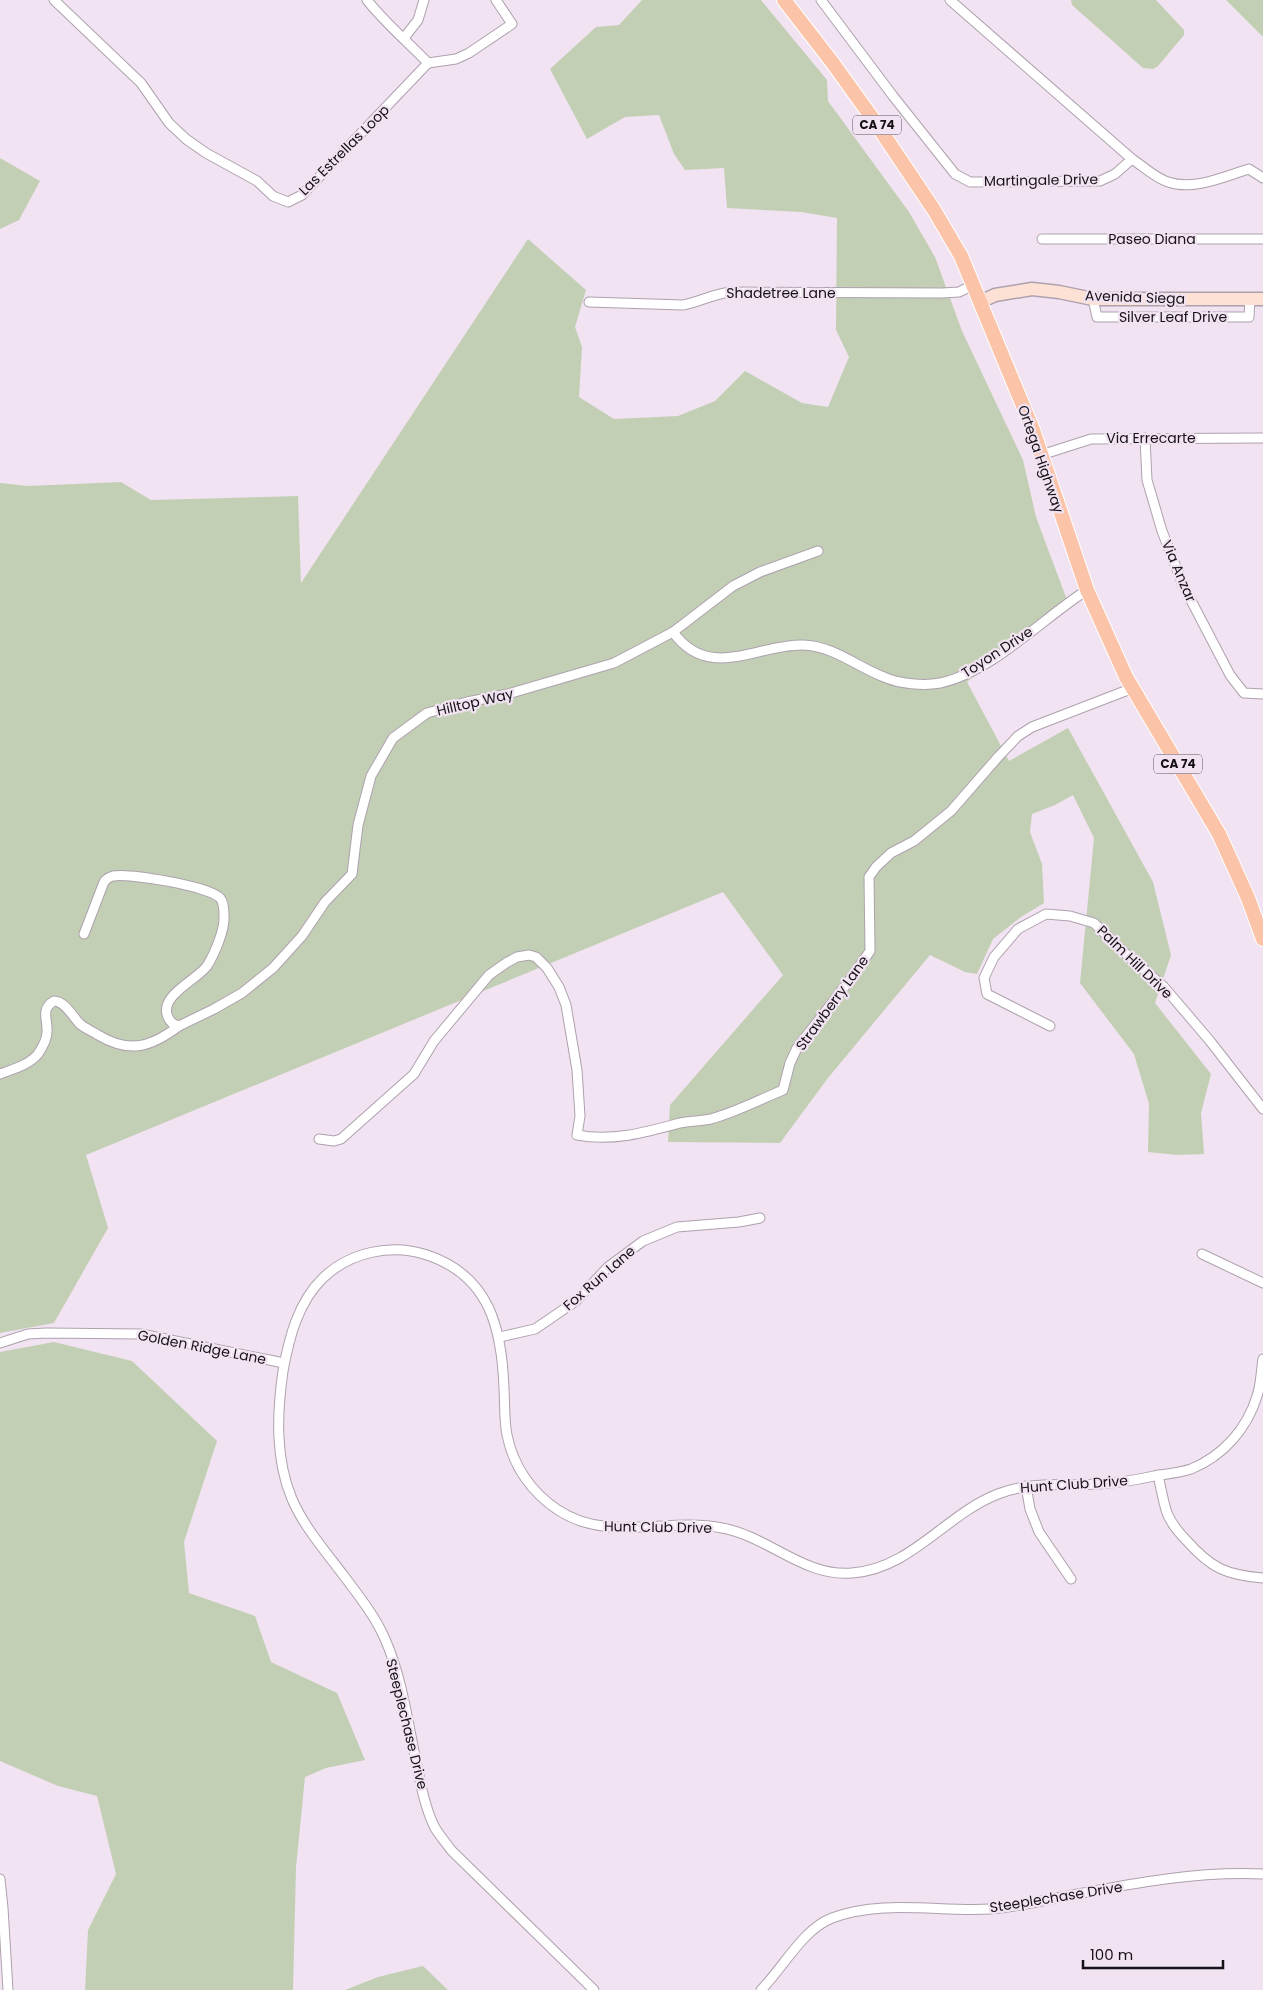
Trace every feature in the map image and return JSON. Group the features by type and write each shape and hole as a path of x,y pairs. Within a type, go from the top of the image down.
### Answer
{"main road":[{"name":"Ortega Highway","path":"784,0 832,62 934,210 961,256 1022,401 1087,590 1133,688 1220,834 1248,898 1263,939"}],"street":[{"name":"Las Estrellas Loop","path":"54,0 141,83 155,101 168,123 186,139 206,153 257,181 273,196 288,202 302,195 428,63"},
{"path":"366,0 384,21 404,38 428,63 456,59 469,53 512,24 496,0"},
{"path":"404,38 418,20 424,0"},
{"name":"Martingale Drive","path":"821,0 893,96 955,174 970,182 1100,181 1115,174 1132,158"},
{"path":"950,0 1132,158 1168,182 1185,185 1249,169 1263,178"},
{"name":"Paseo Diana","path":"1042,239 1263,239"},
{"name":"Shadetree Lane","path":"589,302 683,305 696,303 708,297 730,292 942,293 959,292 974,285"},
{"name":"Avenida Siega","path":"980,302 996,295 1032,289 1093,299 1263,299"},
{"name":"Silver Leaf Drive","path":"1093,299 1097,317 1249,317 1250,299"},
{"name":"Via Anzar","path":"1145,438 1147,480 1162,531 1183,584 1230,674 1244,693 1263,694"},
{"name":"Via Errecarte","path":"1041,455 1091,439 1263,438"},
{"name":"Hilltop Way","path":"0,1074 25,1064 37,1055 45,1043 48,1033 45,1010 54,1001 60,1002 81,1025 109,1042 135,1046 147,1045 242,993 273,968 302,936 325,902 352,874 358,824 371,776 393,738 427,713 467,702 508,694 614,663 673,632 733,586 760,572 818,551"},
{"name":"Toyon Drive","path":"673,632 682,644 701,654 735,658 770,650 804,646 837,654 886,678 918,684 939,683 964,675 998,655 1065,604 1087,590"},
{"name":"Strawberry Lane","path":"319,1139 334,1141 341,1139 375,1107 408,1080 419,1067 434,1041 489,975 500,966 523,956 536,957 541,961 556,981 566,1005 577,1070 580,1116 577,1135 590,1137 631,1135 686,1122 710,1119 783,1090 790,1063 797,1048 870,951 869,877 876,868 892,852 914,841 951,811 1018,736 1032,727 1133,688"},
{"path":"84,934 104,882 113,876 127,876 190,886 210,891 220,898 224,914 223,928 207,966 174,994 167,1005 168,1018 173,1024 179,1026"},
{"name":"Palm Hill Drive","path":"1050,1026 987,994 984,978 994,957 1018,929 1046,914 1079,918 1094,924 1164,987 1210,1041 1263,1109"},
{"name":"Fox Run Lane","path":"500,1337 535,1329 576,1302 608,1267 643,1241 677,1227 739,1222 760,1218"},
{"name":"Hunt Club Drive","path":"284,1363 289,1340 304,1302 324,1277 345,1261 362,1255 383,1250 402,1249 417,1252 450,1265 476,1286 491,1309 500,1337 504,1386 504,1417 512,1454 526,1481 556,1509 588,1524 608,1528 689,1525 722,1528 753,1537 808,1566 839,1574 855,1573 892,1563 969,1508 1004,1491 1026,1486 1118,1483 1187,1470 1213,1458 1244,1427 1259,1393 1263,1359"},
{"path":"1202,1254 1263,1283"},
{"name":"Golden Ridge Lane","path":"0,1342 21,1336 46,1333 141,1334 284,1363"},
{"name":"Steeplechase Drive","path":"284,1363 278,1414 279,1442 284,1474 293,1502 312,1532 366,1606 385,1638 401,1691 421,1786 436,1830 451,1850 594,1990"},
{"path":"1158,1476 1168,1514 1180,1534 1194,1550 1210,1564 1228,1573 1263,1578"},
{"path":"1026,1486 1030,1509 1039,1532 1072,1579"},
{"name":"Steeplechase Drive","path":"762,1990 810,1931 830,1918 854,1910 899,1908 989,1909 1171,1877 1231,1872 1263,1874"},
{"path":"0,1879 4,1908 8,1990"}],"green space":[{"path":"642,0 761,0 827,80 828,101 909,212 935,257 962,331 1023,460 1036,517 1067,600 967,682 1009,761 1068,728 1153,882 1171,955 1155,1003 1211,1074 1201,1113 1204,1154 1177,1155 1148,1152 1149,1104 1134,1054 1080,983 1094,838 1073,795 1055,805 1032,814 1030,832 1042,864 1044,903 1021,917 993,939 977,974 965,972 930,955 828,1078 780,1143 668,1142 670,1105 783,975 723,892 86,1155 108,1228 54,1323 0,1333 0,483 28,486 121,482 151,500 298,496 301,583 528,239 586,290 575,327 582,347 579,397 614,419 678,416 715,401 745,371 802,403 828,407 849,357 836,330 837,218 801,212 727,208 724,168 685,170 674,154 659,115 625,117 587,139 550,69 596,27 619,25"},
{"path":"1071,0 1156,0 1184,30 1184,35 1158,66 1153,69 1143,68 1072,5"},
{"path":"1226,0 1263,0 1263,37"},
{"path":"0,158 40,181 19,220 0,229"},
{"path":"54,1342 132,1361 217,1441 184,1542 189,1593 255,1616 271,1662 337,1693 365,1760 326,1768 305,1777 296,1867 293,1990 85,1990 88,1930 116,1874 97,1796 58,1786 0,1761 0,1352"},
{"path":"423,1966 448,1990 345,1990 378,1977"}]}
